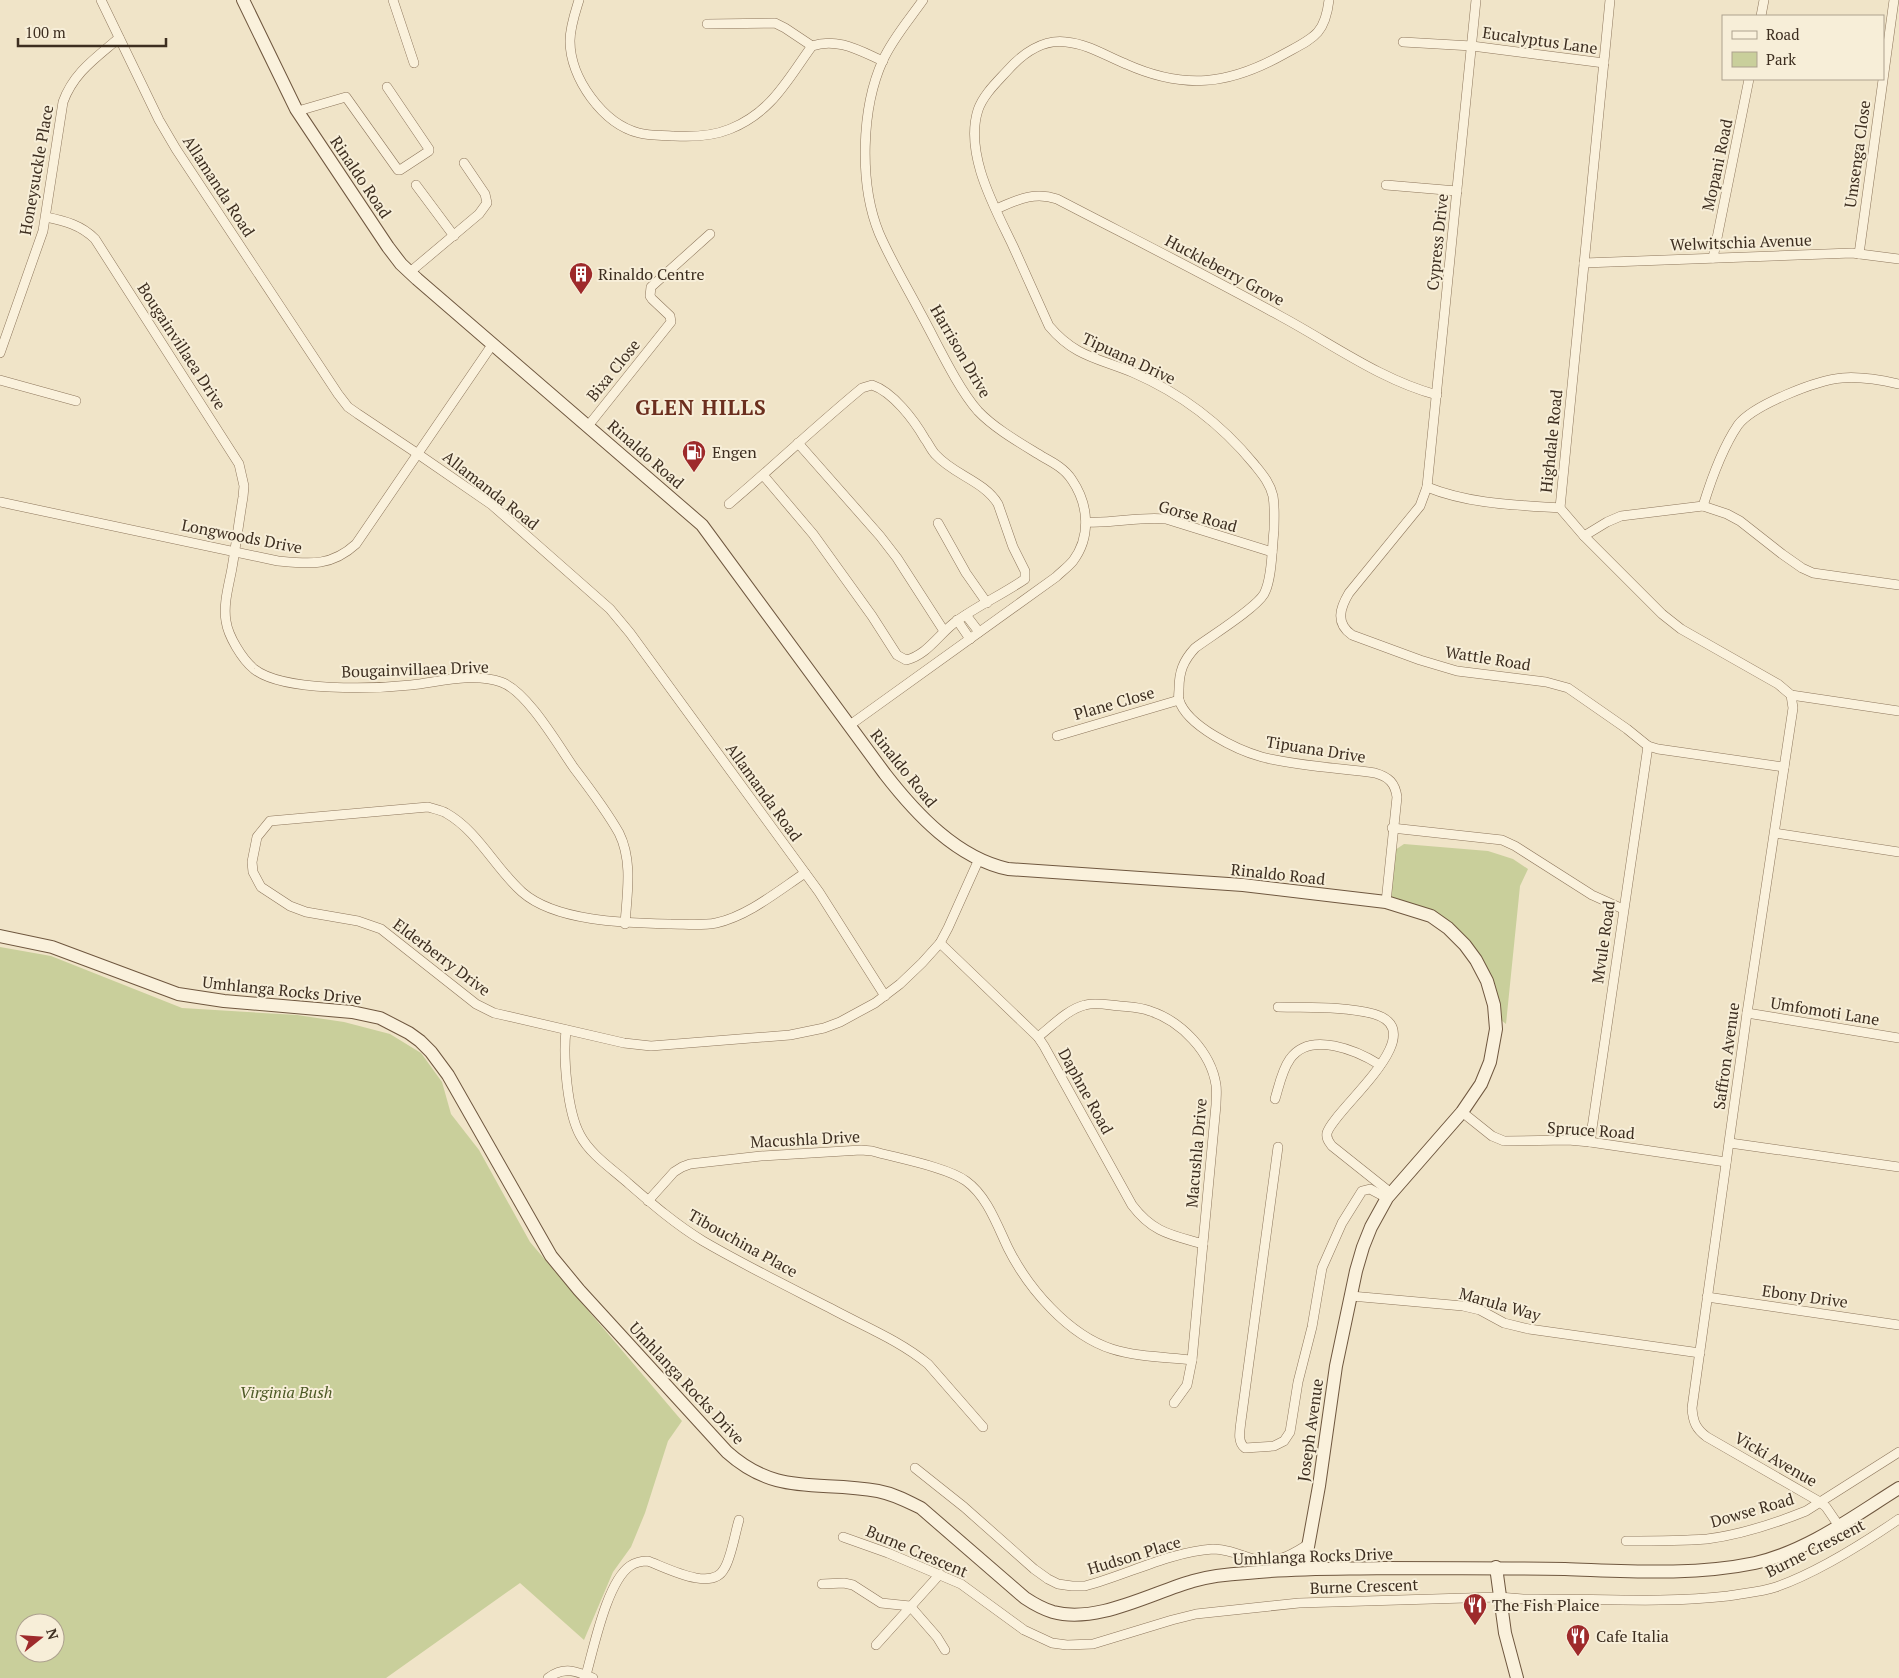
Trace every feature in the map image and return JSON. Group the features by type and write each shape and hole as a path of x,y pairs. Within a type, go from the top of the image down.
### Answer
{"street":[{"name":"Allamanda Road","path":"101,0 176,149 348,407 492,505 610,609 630,633 819,892 885,996"},
{"name":"Rinaldo Road","path":"243,0 274,67 298,111 388,247 410,272 492,345 702,525 885,774 914,810 960,847 995,866 1024,871 1243,885 1386,902 1431,916 1448,928 1465,945 1476,960 1487,982 1494,1005 1496,1029 1490,1062 1481,1084 1462,1112 1389,1195 1371,1227 1363,1247 1351,1296"},
{"path":"393,0 414,63"},
{"path":"579,0 570,41 578,77 599,106 613,119 624,127 639,133 680,136 698,135 730,129 756,114 776,97 812,46 822,43 849,46 883,60"},
{"name":"Harrison Drive","path":"850,725 1056,577 1072,563 1080,550 1085,536 1086,522 1079,493 1072,479 1062,468 1014,439 988,420 979,413 970,401 948,364 879,233 871,207 866,167 867,112 883,60 895,38 923,0"},
{"name":"Tipuana Drive","path":"1329,0 1326,20 1321,30 1312,38 1270,62 1238,75 1216,80 1192,82 1162,77 1142,71 1079,43 1055,41 1045,44 1030,51 1012,65 988,92 978,109 975,128 976,148 980,169 996,209 1049,326 1060,339 1071,348 1133,373 1159,386 1203,414 1234,441 1266,479 1273,495 1275,511 1272,552 1264,594 1256,603 1187,656 1181,667 1179,700 1191,720 1201,728 1248,752 1277,760 1385,776 1391,781 1396,789 1397,798 1392,828 1386,902"},
{"name":"Cypress Drive","path":"1427,486 1476,0"},
{"name":"Highdale Road","path":"1610,0 1560,508 1584,536 1662,614 1680,629 1778,684 1791,695 1899,711"},
{"path":"1761,15 1764,0"},
{"name":"Umsenga Close","path":"1884,71 1894,0"},
{"path":"707,24 775,23 812,46"},
{"name":"Honeysuckle Place","path":"0,353 43,231 63,102 76,75 119,38"},
{"name":"Eucalyptus Lane","path":"1403,42 1472,46 1604,64"},
{"name":"Mopani Road","path":"1713,258 1749,80"},
{"name":"Umsenga Close","path":"1858,254 1883,80"},
{"path":"298,111 346,97 398,170 400,170 429,151 429,149 387,87"},
{"path":"410,272 479,214 487,203 485,194 464,163"},
{"path":"416,185 454,236"},
{"path":"1386,185 1457,191"},
{"name":"Huckleberry Grove","path":"996,209 1027,196 1047,196 1057,200 1283,317 1396,380 1420,391 1437,395"},
{"name":"Bougainvillaea Drive","path":"46,217 77,226 87,231 95,239 233,452 244,486 226,603 226,621 231,637 248,662 255,670 267,676 300,684 346,688 397,687 475,678 503,682 527,702 613,822 625,845 628,877 626,924"},
{"name":"Bixa Close","path":"588,426 668,327 671,319 652,299 651,287 710,234"},
{"name":"Welwitschia Avenue","path":"1584,263 1858,254 1899,259"},
{"name":"Longwoods Drive","path":"0,502 278,561 306,564 338,558 356,544 492,345"},
{"path":"1704,506 1728,443 1738,425 1756,409 1826,380 1860,378 1899,384"},
{"path":"0,380 76,401"},
{"path":"729,504 763,476 814,428 867,385 876,386 906,411 937,456 987,491 998,504 1012,547 1024,567 1025,579 958,620 944,631 932,645 906,660 897,655 872,616 813,534 763,476"},
{"path":"798,443 880,536 897,558 944,631"},
{"path":"1427,486 1445,494 1468,499 1560,508"},
{"name":"Wattle Road","path":"1427,486 1420,506 1349,593 1342,605 1340,614 1342,624 1352,635 1456,671 1546,682 1568,688 1648,746 1784,767"},
{"path":"1584,536 1601,525 1621,516 1704,506 1734,517 1782,554 1813,573 1899,585"},
{"name":"Gorse Road","path":"1086,522 1104,523 1146,518 1166,519 1272,552"},
{"path":"938,523 966,573 987,603"},
{"path":"966,615 979,632"},
{"path":"958,620 970,639"},
{"name":"Saffron Avenue","path":"1694,1422 1692,1408 1747,1013 1793,708 1791,695"},
{"name":"Plane Close","path":"1057,736 1179,700"},
{"name":"Mvule Road","path":"1590,1142 1648,746"},
{"name":"Elderberry Drive","path":"805,873 744,912 716,923 626,924 609,922 557,910 532,900 520,890 458,821 445,812 428,807 270,821 259,832 252,862 253,872 261,887 270,894 290,906 306,912 358,921 381,929 476,1004 494,1013 624,1043 651,1046 790,1035 817,1030 840,1022 885,996 922,963 940,943 979,859"},
{"path":"1392,828 1502,840 1515,846 1592,895 1623,909"},
{"path":"1775,833 1899,852"},
{"name":"Umhlanga Rocks Drive","path":"0,936 52,946 178,994 224,1001 352,1012 380,1018 409,1033 431,1052 448,1075 532,1225 563,1272 709,1434 739,1463 770,1479 791,1484 880,1491 905,1500 921,1508 1025,1598 1054,1612 1070,1615 1088,1615 1196,1580 1234,1574 1304,1569 1496,1568 1645,1572 1729,1567 1755,1563 1798,1548 1839,1526 1899,1488"},
{"name":"Daphne Road","path":"940,943 1038,1037 1132,1205 1140,1216 1158,1230 1203,1244"},
{"name":"Macushla Drive","path":"1038,1037 1074,1010 1094,1003 1149,1010 1164,1016 1182,1028 1201,1050 1212,1070 1216,1085 1216,1095 1192,1360 1187,1385 1174,1403"},
{"path":"1278,1007 1342,1010 1373,1014 1384,1018 1392,1030 1391,1046 1380,1065 1331,1126 1327,1136 1332,1146 1389,1195"},
{"name":"Umfomoti Lane","path":"1747,1013 1899,1038"},
{"name":"Tibouchina Place","path":"566,1030 564,1048 571,1103 578,1131 600,1159 663,1214 702,1240 829,1308 890,1338 918,1356 928,1364 983,1428"},
{"path":"1275,1099 1291,1058 1299,1051 1311,1046 1324,1045 1355,1050 1380,1065"},
{"name":"Spruce Road","path":"1462,1112 1492,1136 1504,1141 1568,1140 1590,1142 1726,1162"},
{"path":"1730,1143 1899,1167"},
{"path":"1278,1146 1241,1422 1240,1439 1241,1444 1245,1448 1274,1446 1288,1437 1292,1426 1298,1382 1312,1327 1320,1278 1336,1235 1352,1204 1362,1191 1370,1189 1389,1195"},
{"name":"Macushla Drive","path":"648,1201 674,1172 682,1167 698,1162 861,1150 872,1151 950,1172 965,1180 983,1198 1021,1271 1042,1298 1062,1318 1088,1337 1112,1349 1142,1355 1192,1360"},
{"name":"Joseph Avenue","path":"1304,1569 1319,1486 1336,1366 1351,1296"},
{"name":"Marula Way","path":"1351,1296 1463,1306 1480,1310 1504,1323 1529,1329 1700,1353"},
{"name":"Ebony Drive","path":"1707,1297 1899,1325"},
{"name":"Vicki Avenue","path":"1694,1422 1698,1430 1707,1437 1820,1502 1826,1507 1839,1526"},
{"name":"Dowse Road","path":"1626,1541 1706,1539 1726,1536 1790,1517 1806,1511 1899,1452"},
{"name":"Hudson Place","path":"916,1468 964,1507 1034,1569 1058,1584 1085,1586 1167,1559 1215,1549 1234,1552 1264,1562 1275,1561 1307,1545"},
{"name":"Burne Crescent","path":"843,1537 940,1574 961,1584 1024,1630 1052,1643 1067,1645 1093,1644 1196,1614 1299,1603 1499,1597 1523,1599 1682,1600 1760,1591 1775,1587 1820,1566 1850,1550 1899,1519"},
{"path":"548,1678 564,1670 574,1670 590,1677 612,1590 625,1570 631,1565 648,1561 701,1579 711,1580 718,1577 725,1569 739,1520"},
{"path":"1496,1568 1505,1633 1517,1678"},
{"path":"876,1645 940,1574"},
{"path":"822,1584 844,1583 853,1585 881,1603 910,1606 937,1637 945,1650"}],"green space":[{"path":"1404,844 1488,851 1513,859 1528,869 1520,886 1506,1024 1501,1020 1468,950 1428,914 1387,906 1395,850"},
{"name":"Virginia Bush","path":"0,947 51,956 182,1008 297,1015 344,1022 390,1034 421,1053 442,1082 451,1114 479,1150 530,1242 682,1421 668,1441 645,1513 631,1547 613,1572 584,1640 520,1583 386,1678 0,1678"}],"place":[{"name":"Rinaldo Centre","path":"581,295"},
{"name":"Engen","path":"694,473"},
{"name":"The Fish Plaice","path":"1475,1626"},
{"name":"Cafe Italia","path":"1578,1657"}],"district":[{"name":"GLEN HILLS","path":"701,407"}]}
